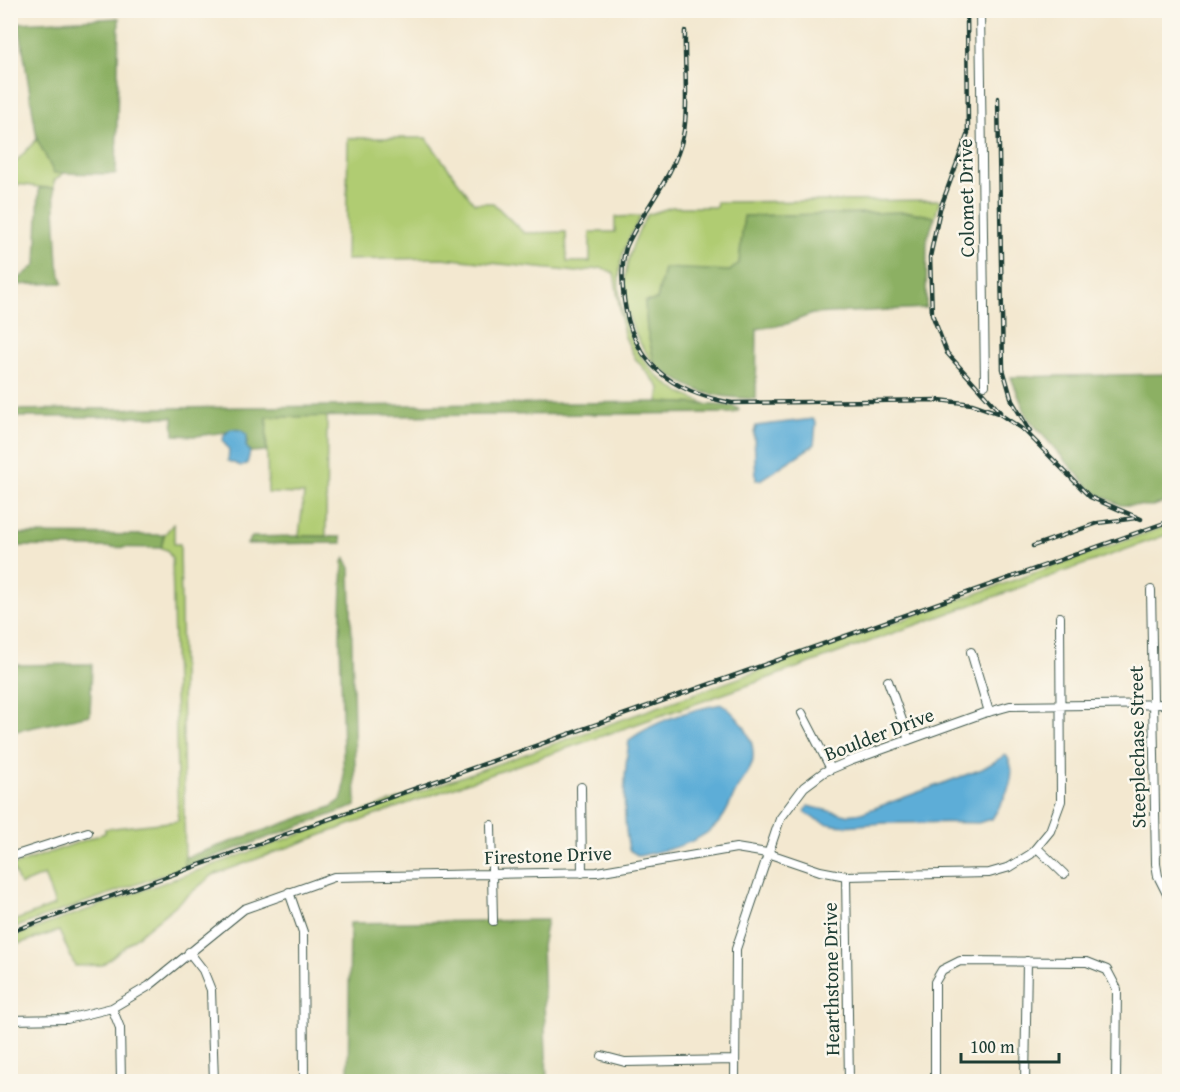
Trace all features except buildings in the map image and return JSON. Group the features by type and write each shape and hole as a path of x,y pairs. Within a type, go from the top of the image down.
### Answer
{"street":[{"name":"Colomet Drive","path":"980,10 985,385"},
{"name":"Steeplechase Street","path":"1150,590 1156,864 1158,876 1170,900"},
{"name":"Firestone Drive","path":"10,1020 67,1019 112,1008 137,995 234,915 289,892 344,875 582,873 611,871 736,848 766,853 820,871 846,876 989,873 1010,867 1037,848 1054,823 1061,801 1060,618"},
{"path":"971,652 989,711"},
{"path":"888,681 909,740"},
{"name":"Boulder Drive","path":"735,1082 736,949 766,853 780,819 794,798 813,779 831,769 909,740 989,711 1010,706 1170,704"},
{"path":"802,713 831,769"},
{"path":"581,787 582,873"},
{"path":"491,825 493,921"},
{"path":"10,857 88,832"},
{"path":"1037,848 1064,874"},
{"name":"Hearthstone Drive","path":"846,876 849,1082"},
{"path":"289,892 303,932 304,1082"},
{"path":"189,952 203,970 211,990 214,1082"},
{"path":"935,1082 934,989 938,975 947,965 960,961 1095,963 1112,975 1116,989 1116,1082"},
{"path":"1025,1082 1027,961"},
{"path":"112,1008 120,1028 121,1082"},
{"path":"602,1056 625,1062 735,1060"}],"green space":[{"path":"119,18 116,174 54,173 37,139 19,23"},
{"path":"348,138 426,138 474,203 493,203 524,233 566,232 567,262 590,262 590,232 615,232 615,217 641,216 625,247 622,258 619,276 622,313 636,347 646,363 659,377 680,393 706,404 658,402 660,388 635,358 624,335 614,273 601,268 577,272 442,258 346,260"},
{"path":"37,139 54,173 64,173 54,181 54,188 11,184 10,168"},
{"path":"39,188 54,188 58,265 63,283 11,285 36,265"},
{"path":"940,200 935,217 910,212 744,216 739,263 730,271 664,269 657,300 645,302 647,330 655,365 642,347 633,328 627,310 626,273 630,254 647,215 672,207 716,207 717,202"},
{"path":"910,212 935,217 927,240 926,308 812,314 787,324 757,329 756,399 726,397 702,392 655,365 647,330 645,302 657,300 664,268 730,271 739,263 744,216"},
{"path":"1169,374 1169,501 1153,506 1120,505 1092,491 1027,417 1011,377"},
{"path":"658,402 734,406 739,410 734,413 267,417 266,451 250,452 246,446 248,440 241,430 196,436 174,435 173,417 11,417 11,410"},
{"path":"327,416 326,536 299,536 304,494 268,493 266,417"},
{"path":"174,523 174,544 180,544 185,867 11,929 11,922 55,905 44,875 20,885 12,866 105,833 105,829 178,821 172,558 167,550 161,548 164,535"},
{"path":"1169,525 1169,534 732,691 406,804 213,875 102,965 75,966 59,931 11,946 11,937"},
{"path":"11,534 164,535 161,548 11,546"},
{"path":"252,537 341,537 342,543 247,544"},
{"path":"345,558 350,568 356,806 185,867 184,858 331,807 341,800 344,790 340,636"},
{"path":"92,664 90,715 11,732 11,665"},
{"path":"547,920 542,946 547,1081 348,1082 350,923"}],"water":[{"path":"813,419 816,423 814,445 760,480 756,480 754,433 756,426"},
{"path":"231,429 241,430 247,435 246,446 250,452 247,464 241,466 228,461 229,450 223,441 224,435"},
{"path":"722,704 734,714 748,734 753,750 749,771 723,816 712,829 695,840 639,856 629,850 625,823 625,781 629,740 674,717"},
{"path":"1006,755 1012,771 1009,788 992,819 978,823 885,823 844,826 824,823 805,812 808,806 847,815 861,813 982,769"}],"railway":[{"path":"967,10 968,133 940,209 930,257 932,314 947,353 1000,412"},
{"path":"685,31 686,99 683,136 666,179 627,245 623,265 623,293 628,321 636,341 658,371 691,391 732,403 939,400 972,404 998,413 1025,431 1090,497 1141,519"},
{"path":"998,98 1003,369 1012,401 1030,431"},
{"path":"1033,546 1098,523 1136,518"},
{"path":"10,932 1170,521"}]}
